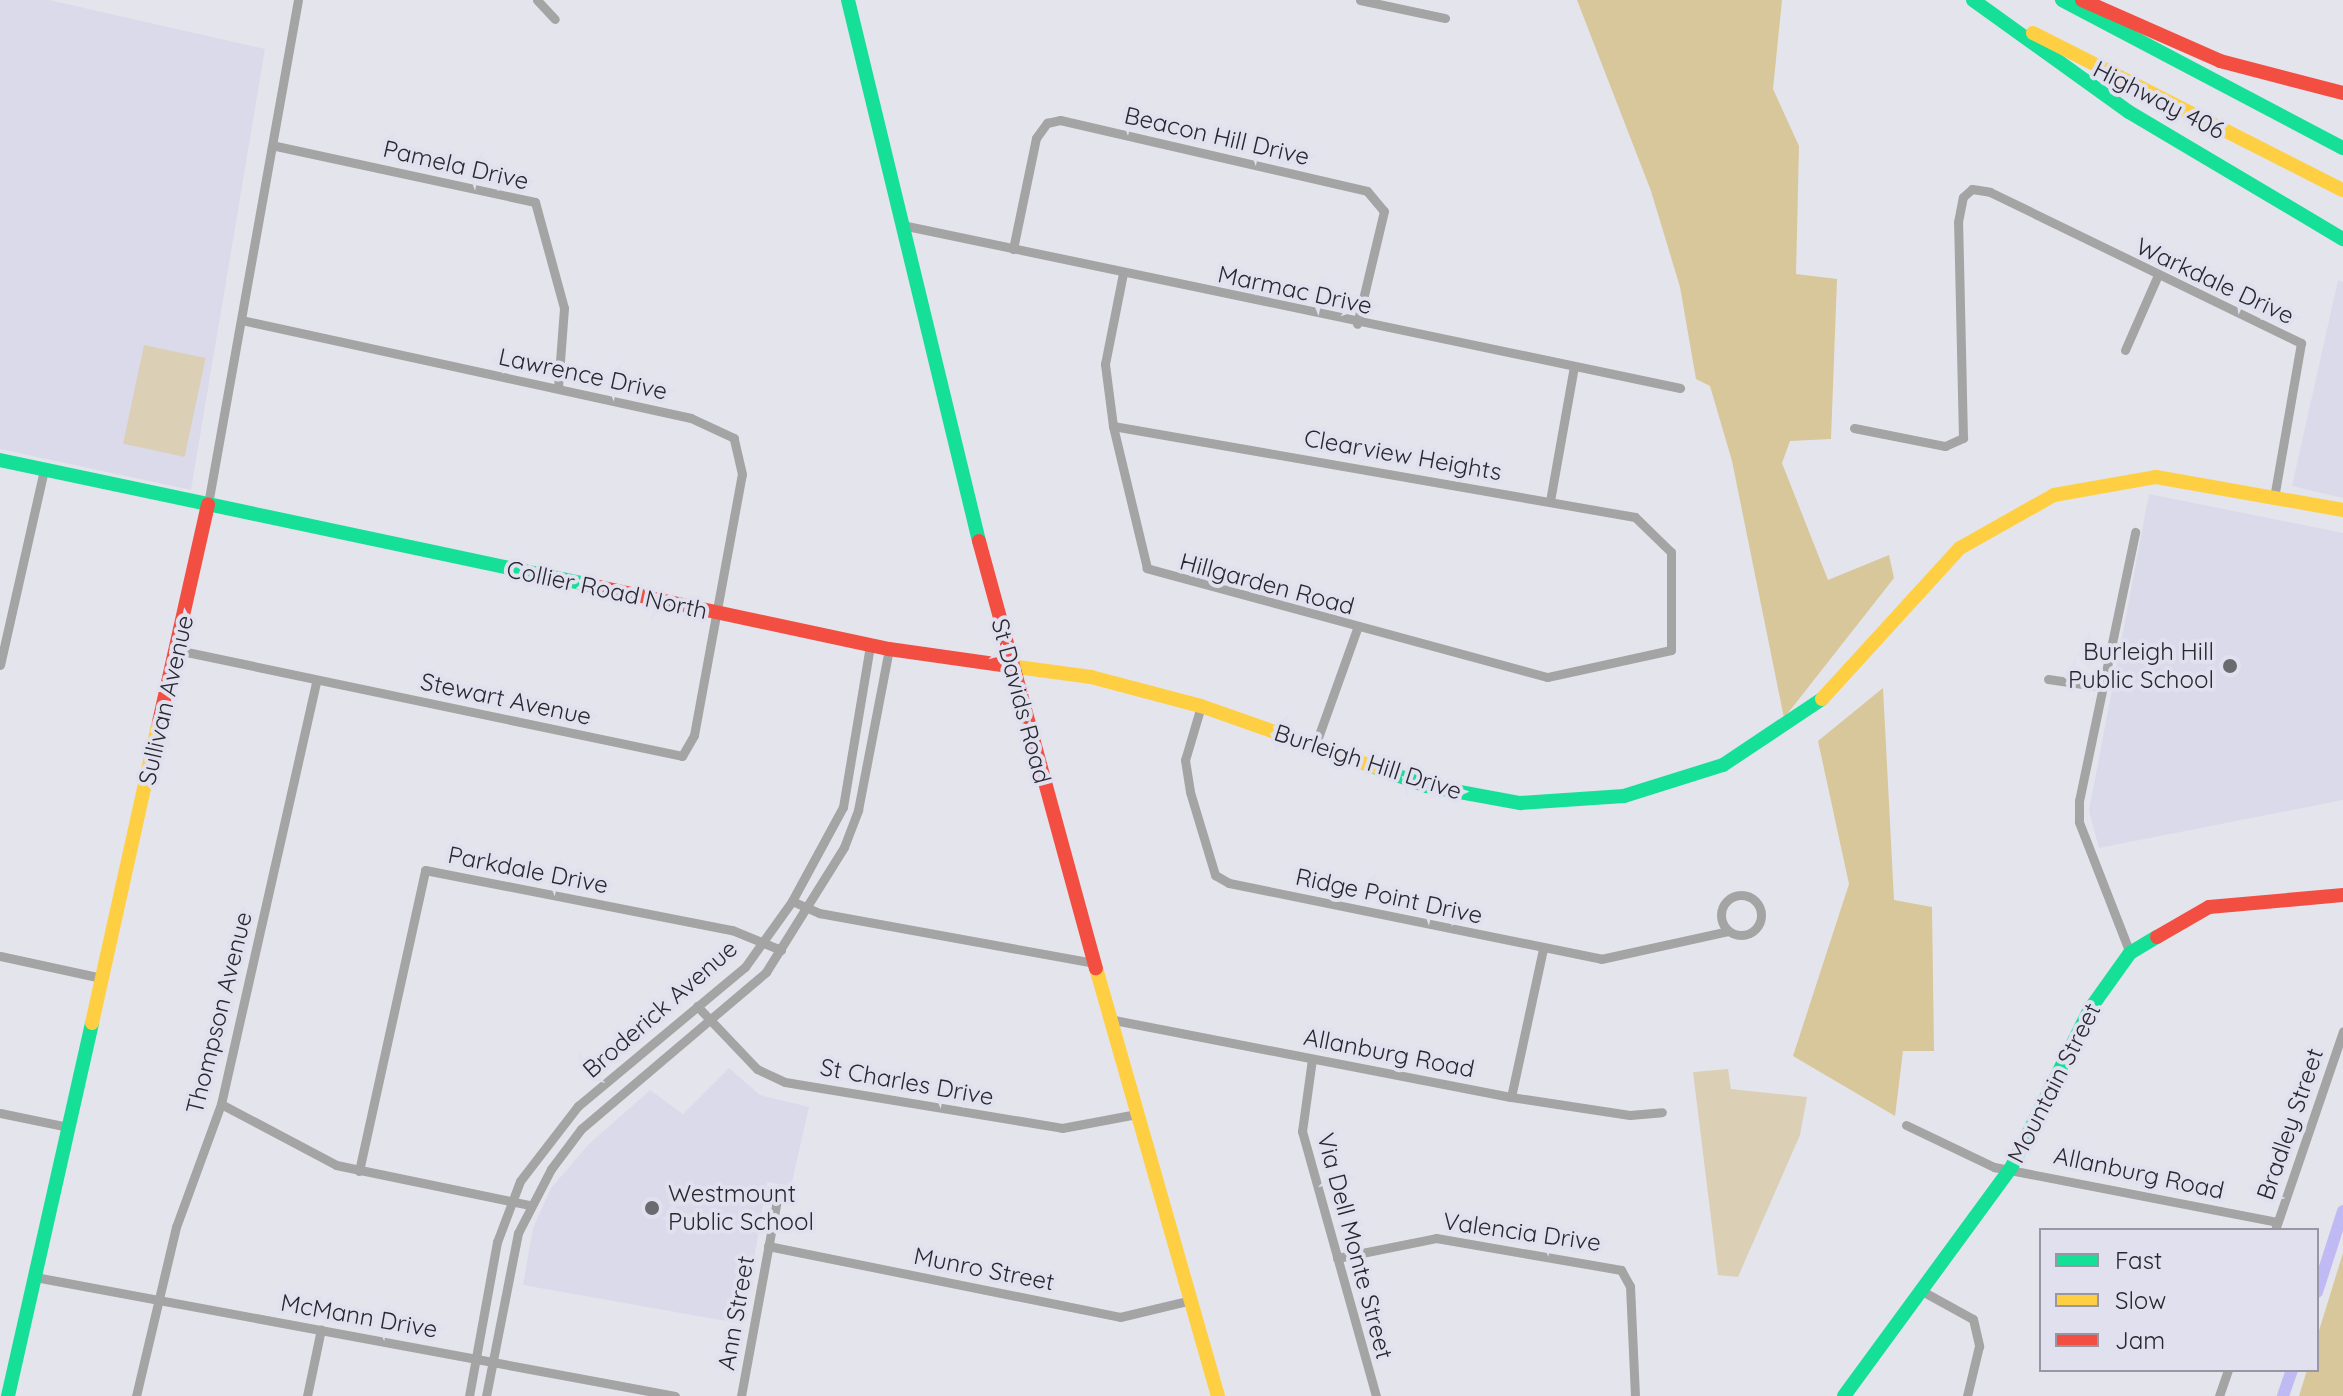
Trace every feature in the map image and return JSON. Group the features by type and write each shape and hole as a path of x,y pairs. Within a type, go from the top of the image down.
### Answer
{"main road":[{"name":"St Davids Road","path":"848,0 1009,665 1218,1396"},
{"path":"1973,0 2129,112 2343,239"},
{"name":"Highway 406","path":"1981,0 2135,90 2343,190"},
{"name":"Highway 406","path":"2062,0 2343,148"},
{"path":"2082,0 2220,61 2343,93"},
{"name":"Collier Road North","path":"0,460 870,646 1009,665"},
{"name":"Burleigh Hill Drive","path":"1009,665 1201,706 1474,797 1551,803 1624,796 1723,765 1806,714 1878,645 1936,569 2021,507 2156,477 2343,510"},
{"name":"Sullivan Avenue","path":"8,1396 208,504"},
{"name":"Mountain Street","path":"1844,1396 2011,1168 2090,1009 2130,953 2209,907 2343,895"}],"street":[{"name":"Sullivan Avenue","path":"208,504 245,321 298,0"},
{"path":"537,0 555,19"},
{"path":"1360,0 1445,18"},
{"name":"Beacon Hill Drive","path":"1013,249 1036,138 1047,123 1060,120 1367,191 1384,211 1357,324"},
{"name":"Pamela Drive","path":"276,146 535,202 564,308 558,388"},
{"name":"Warkdale Drive","path":"1854,428 1958,444 1968,426 1958,222 1972,189 2301,343 2274,497"},
{"name":"Marmac Drive","path":"902,225 1357,324 1680,388"},
{"name":"Hillgarden Road","path":"1123,273 1105,364 1113,426 1147,568 1357,629 1547,677 1671,650"},
{"path":"2125,350 2157,277"},
{"name":"Lawrence Drive","path":"245,321 691,418 734,438 742,474 715,613"},
{"path":"1550,501 1574,366"},
{"name":"Clearview Heights","path":"1113,426 1635,517 1671,552 1671,650"},
{"path":"0,665 5,618 44,470"},
{"path":"2130,953 2079,822 2135,532"},
{"name":"Stewart Avenue","path":"177,650 682,756 694,735 715,613"},
{"path":"1315,746 1357,629"},
{"name":"Broderick Avenue","path":"469,1396 512,1201 578,1106 697,1006 766,941 792,901 843,807 870,646"},
{"name":"Broderick Avenue","path":"486,1396 530,1205 581,1129 709,1020 781,950 809,908 855,823 889,649"},
{"path":"2048,679 2103,687"},
{"name":"Thompson Avenue","path":"136,1396 157,1299 221,1104 316,681"},
{"name":"Ridge Point Drive","path":"1201,706 1185,760 1215,875 1543,949 1607,959 1728,931 1754,930 1760,918 1753,900 1728,900 1721,912 1728,931"},
{"name":"Parkdale Drive","path":"359,1171 425,870 766,941 781,950"},
{"path":"792,901 809,908 1093,963"},
{"path":"1511,1097 1543,949"},
{"path":"0,956 102,978"},
{"name":"St Charles Drive","path":"697,1006 757,1069 785,1082 1062,1128 1137,1114"},
{"name":"Allanburg Road","path":"1109,1019 1511,1097 1630,1115 1662,1112"},
{"name":"Bradley Street","path":"2276,1226 2343,1031"},
{"name":"Via Dell Monte Street","path":"1312,1059 1302,1131 1376,1396"},
{"path":"221,1104 318,1159 359,1171 530,1205"},
{"path":"0,1113 68,1127"},
{"name":"Allanburg Road","path":"1906,1125 2011,1168 2276,1226"},
{"name":"Ann Street","path":"741,1396 779,1189"},
{"name":"Valencia Drive","path":"1337,1258 1436,1238 1621,1270 1630,1286 1635,1396"},
{"name":"Munro Street","path":"768,1246 1120,1317 1192,1300"},
{"name":"McMann Drive","path":"35,1277 675,1396"},
{"path":"1922,1291 1973,1319 1979,1346 1967,1396"},
{"path":"307,1396 321,1329"},
{"path":"2219,1396 2227,1372"}],"shaded area":[{"path":"0,0 49,0 265,49 191,490 0,449"},
{"path":"1577,0 1782,0 1773,89 1799,146 1796,274 1837,279 1831,439 1790,441 1782,463 1828,580 1889,555 1894,578 1784,718 1732,461 1710,386 1696,379 1680,287 1651,191"},
{"path":"2338,280 2343,282 2343,498 2292,486"},
{"path":"144,345 206,358 185,457 123,444"},
{"name":"Burleigh Hill Public School","path":"2149,494 2343,533 2343,800 2099,848 2089,811"},
{"path":"1883,688 1894,900 1932,907 1934,1051 1903,1051 1895,1116 1793,1056 1849,884 1818,741"},
{"name":"Westmount Public School","path":"729,1068 760,1095 809,1107 791,1186 767,1182 743,1324 523,1285 533,1228 551,1188 589,1144 650,1090 683,1114"},
{"path":"1728,1069 1731,1089 1807,1097 1800,1135 1738,1277 1718,1275 1693,1072"},
{"path":"2343,1253 2343,1396 2299,1396 2306,1372 2319,1372 2319,1331"}],"waterway":[{"path":"2319,1286 2343,1211"},
{"path":"2283,1396 2291,1372"}],"traffic: fast":[{"path":"848,0 979,541"},
{"path":"1973,0 2129,112 2343,239"},
{"path":"2062,0 2343,148"},
{"path":"0,460 590,585"},
{"path":"1374,767 1427,786 1520,803 1624,796 1723,765 1822,699"},
{"path":"1844,1396 2011,1168 2090,1009 2130,953 2157,937"},
{"path":"8,1396 92,1023"}],"traffic: slow":[{"path":"2033,33 2343,190"},
{"path":"1822,699 1960,548 2054,495 2156,477 2343,510"},
{"path":"1009,666 1091,677 1201,706 1374,767"},
{"path":"92,1023 159,722"},
{"path":"1096,968 1218,1396"}],"traffic: jam":[{"path":"2082,0 2220,61 2343,93"},
{"path":"159,722 208,504"},
{"path":"979,541 1096,968"},
{"path":"590,585 889,649 1009,666"},
{"path":"2157,937 2209,907 2343,895"}],"place":[{"name":"Burleigh Hill Public School","path":"2230,666"},
{"name":"Westmount Public School","path":"652,1208"}]}
